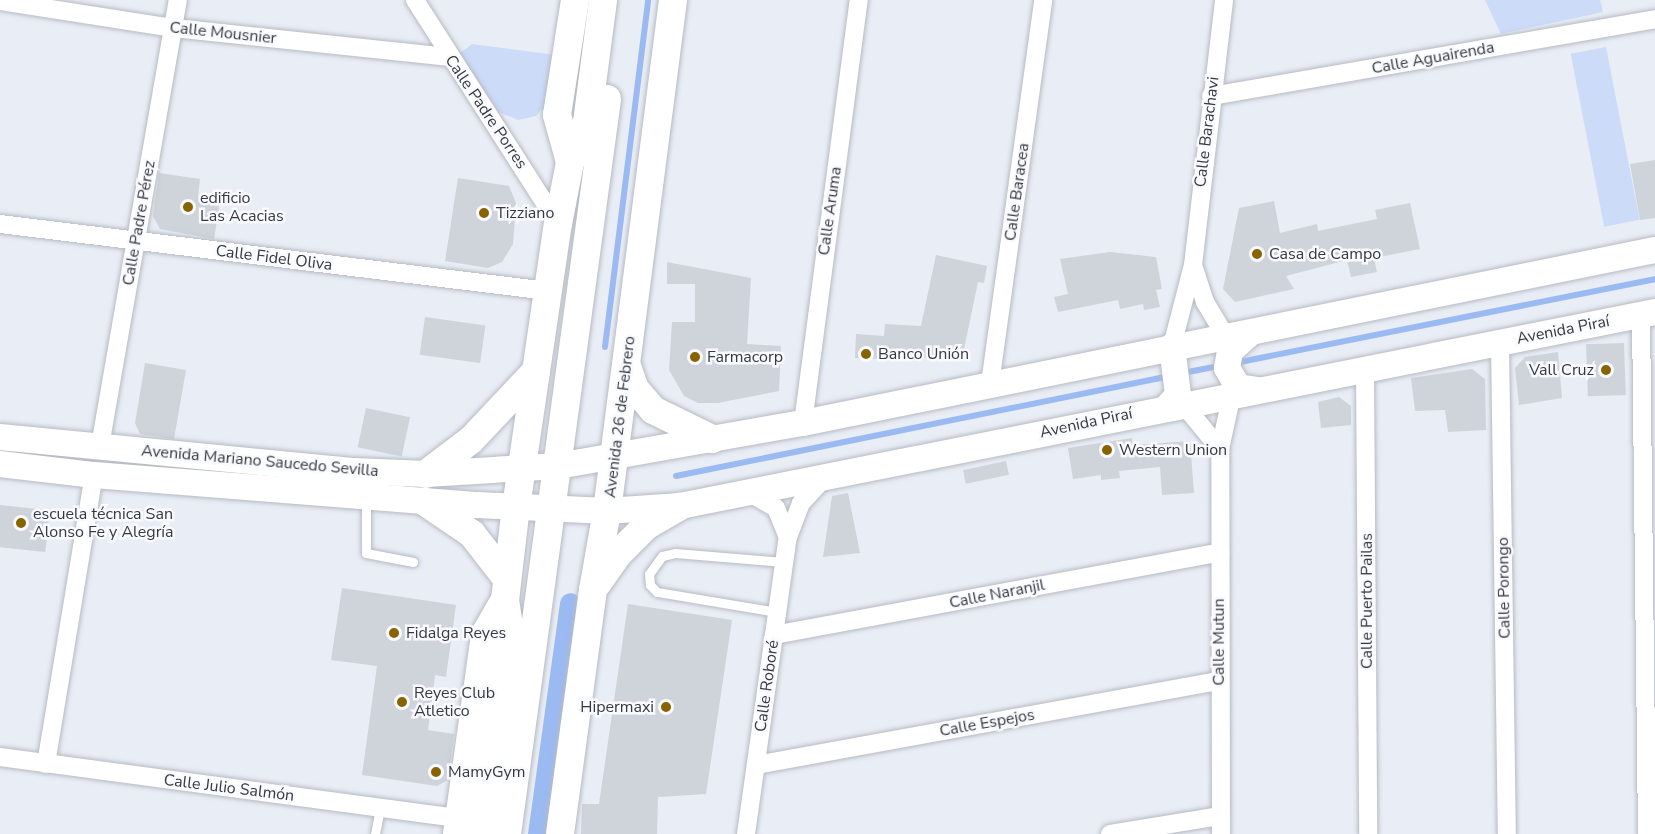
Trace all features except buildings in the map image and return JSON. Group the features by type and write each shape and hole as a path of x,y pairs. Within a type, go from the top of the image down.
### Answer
{"main road":[{"path":"570,162 556,115 575,0"},
{"path":"484,834 511,638 506,590 521,469 558,224 570,162 587,122 603,0"},
{"path":"507,834 621,0"},
{"name":"Avenida 26 de Febrero","path":"560,834 593,590 608,511 673,0"},
{"path":"521,469 558,466 803,423 1142,352 1240,335 1655,250"},
{"name":"Avenida Piraí","path":"516,507 608,511 680,506 1175,405 1648,313"},
{"path":"1240,335 1230,351 1227,368 1238,387 1258,390"},
{"path":"1172,346 1178,395 1175,405"},
{"path":"626,365 636,389 653,410 712,439"},
{"path":"506,590 472,534 451,516 426,488 536,371"},
{"name":"Avenida Mariano Saucedo Sevilla","path":"0,437 100,446 426,488 516,507"},
{"name":"Avenida Mariano Saucedo Sevilla","path":"0,464 94,475 366,498 521,469"},
{"path":"593,590 619,553 646,526 680,506"},
{"path":"458,826 485,634 506,590"}],"street":[{"name":"Calle Padre Pérez","path":"100,446 178,0"},
{"name":"Calle Padre Porres","path":"414,0 448,57 558,224"},
{"name":"Calle Aruma","path":"803,423 859,0"},
{"name":"Calle Baracea","path":"990,384 1043,0"},
{"name":"Calle Barachavi","path":"1172,346 1192,265 1224,0"},
{"name":"Calle Mousnier","path":"0,1 173,28 448,57"},
{"name":"Calle Aguairenda","path":"1211,96 1655,19"},
{"name":"Calle Fidel Oliva","path":"0,224 548,291"},
{"name":"Calle Barachavi","path":"1192,265 1205,302 1221,329 1240,335"},
{"name":"Calle Barachavi","path":"1142,352 1163,332 1192,265"},
{"path":"1647,834 1648,313"},
{"name":"Calle Porongo","path":"1500,343 1507,834"},
{"name":"Calle Puerto Pailas","path":"1365,369 1368,834"},
{"name":"Calle Mutun","path":"1220,825 1220,449 1232,394"},
{"path":"1175,405 1220,449"},
{"path":"46,764 94,475"},
{"name":"Calle Roboré","path":"746,834 788,537 801,503 826,476"},
{"path":"747,492 776,508 788,537"},
{"name":"Calle Naranjil","path":"774,635 1220,552"},
{"name":"Calle Espejos","path":"756,765 1219,681"},
{"name":"Calle Julio Salmón","path":"0,757 380,808 458,826"},
{"path":"1110,834 1220,825"}],"lane":[{"path":"366,498 366,553 413,562"},
{"path":"777,612 657,592 650,585 649,574 662,556 675,553 784,562"},
{"path":"375,834 380,808"}],"shaded area":[{"path":"1485,0 1600,0 1603,12 1501,34"},
{"path":"472,44 556,55 546,105 536,116 518,120 499,112 459,54"},
{"path":"1606,47 1640,220 1604,227 1571,54"}],"waterway":[{"path":"605,347 648,0"},
{"path":"1235,363 1655,279"},
{"path":"1188,372 1213,367"},
{"path":"676,476 1170,376"},
{"path":"538,834 570,603"}],"place":[{"name":"edificio Las Acacias","path":"188,207"},
{"name":"Tizziano","path":"484,213"},
{"name":"Casa de Campo","path":"1257,254"},
{"name":"Banco Unión","path":"866,354"},
{"name":"Farmacorp","path":"695,357"},
{"name":"Vall Cruz","path":"1606,370"},
{"name":"Western Union","path":"1107,450"},
{"name":"escuela técnica San Alonso Fe y Alegría","path":"21,523"},
{"name":"Fidalga Reyes","path":"394,633"},
{"name":"Reyes Club Atletico","path":"402,702"},
{"name":"Hipermaxi","path":"666,707"},
{"name":"MamyGym","path":"436,772"}]}
